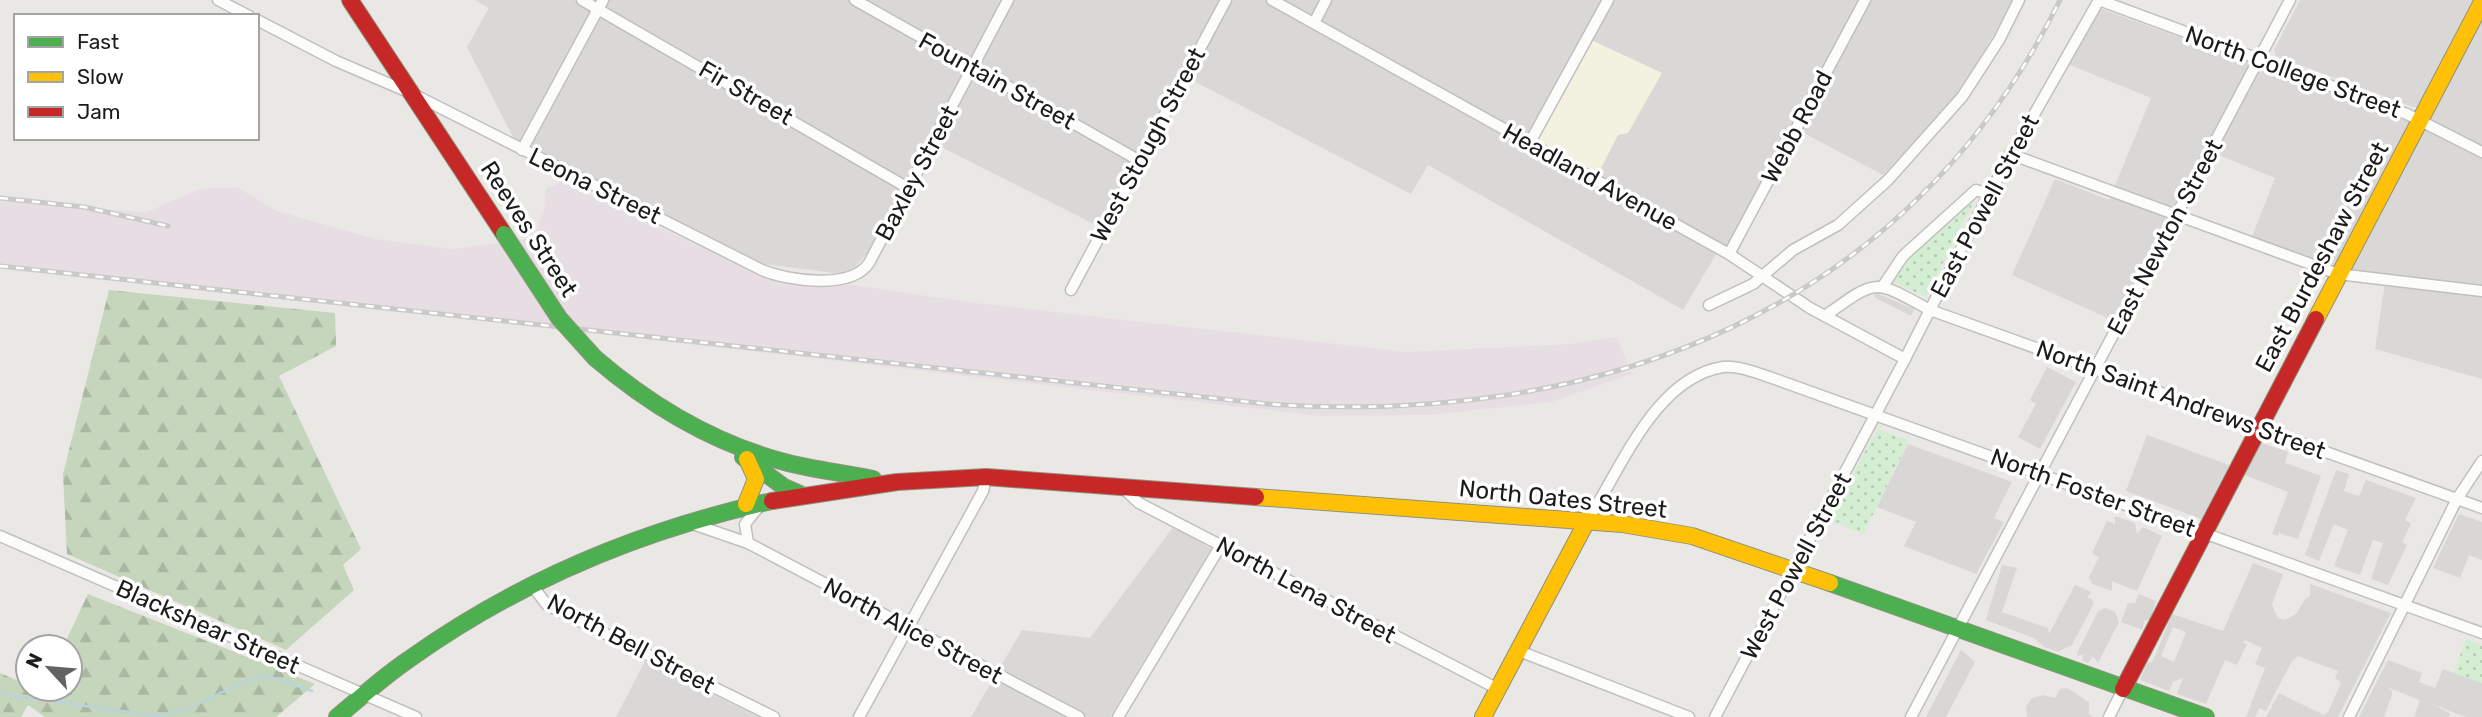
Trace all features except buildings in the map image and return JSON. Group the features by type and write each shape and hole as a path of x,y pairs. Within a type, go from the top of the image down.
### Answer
{"main road":[{"name":"Reeves Street","path":"350,0 559,318 595,358 649,402 713,440 723,449 757,463 775,496"},
{"name":"East Burdeshaw Street","path":"2123,689 2482,2"},
{"name":"Reeves Street","path":"713,440 766,458 887,482"},
{"path":"746,504 756,479 747,458"},
{"path":"766,458 782,472 775,496"},
{"name":"North Oates Street","path":"887,482 986,477 1119,485 1587,521 1692,536 2206,717"},
{"path":"337,717 363,694 457,627 531,584 625,542 775,496 887,482"},
{"path":"1483,717 1587,521"}],"street":[{"path":"218,0 245,14"},
{"name":"Fir Street","path":"582,0 601,4 908,188"},
{"name":"Fountain Street","path":"855,0 1140,161"},
{"name":"Baxley Street","path":"864,271 1008,0"},
{"name":"West Stough Street","path":"1072,290 1226,0"},
{"name":"Headland Avenue","path":"1272,0 1729,254 1764,274 1825,316 1905,359"},
{"path":"1314,23 1326,0"},
{"path":"1529,144 1608,0"},
{"name":"Webb Road","path":"1729,254 1865,0"},
{"path":"1709,305 1746,288 1793,250 1838,225 1915,151 1962,97 1999,40 2019,0"},
{"name":"North College Street","path":"2099,0 2420,120 2482,152"},
{"name":"East Powell Street","path":"1876,415 2010,154 2099,0"},
{"name":"East Newton Street","path":"1912,717 2290,0"},
{"path":"522,150 601,4"},
{"name":"Leona Street","path":"259,21 337,61 413,94 773,274 836,280 864,271"},
{"path":"2010,154 2338,274 2482,291"},
{"path":"1825,316 1864,290 1883,286 1903,256 1976,190 1989,194"},
{"name":"North Saint Andrews Street","path":"1883,286 1930,310 2482,508"},
{"name":"North Foster Street","path":"1587,521 1646,420 1669,396 1702,374 1724,366 1755,373 1876,415 2482,633"},
{"name":"West Powell Street","path":"1715,717 1876,415"},
{"path":"2349,717 2457,499 2482,461"},
{"path":"859,717 983,491 986,477"},
{"name":"North Lena Street","path":"1119,485 1139,503 1498,689"},
{"path":"748,544 745,524 775,496"},
{"name":"North Alice Street","path":"684,522 748,544 1057,712 1079,717"},
{"name":"Blackshear Street","path":"0,536 416,717"},
{"path":"1118,717 1221,545"},
{"name":"North Bell Street","path":"531,584 547,605 774,717"},
{"path":"1519,651 1689,717"},
{"path":"2109,717 2123,689"}],"shaded area":[{"path":"475,0 2014,0 1960,92 1883,175 1800,131 1728,245 1716,254 1683,310 1428,165 1411,194 1182,75 1098,226 927,140 867,253 855,267 841,274 765,264 515,141 467,47 489,8"},
{"path":"2300,0 2473,0 2417,107 2413,107 2276,56 2274,50"},
{"path":"2482,0 2482,379 2375,349 2386,276 2329,266 2251,239 2275,178 2204,149 2112,320 2012,275 2055,179 2109,200 2151,98 2068,64 2099,8 2411,122"},
{"path":"1587,38 1662,73 1628,133 1618,135 1595,180 1529,144"},
{"path":"562,182 744,267 812,284 854,285 967,302 1407,352 1570,344 1617,337 1632,374 1551,402 1429,415 1320,416 0,266 0,201 147,212 200,189 237,187 276,211 376,239 453,249 534,238 544,210 546,189"},
{"path":"1876,293 1914,309 1911,316 1874,297"},
{"path":"2047,367 2076,382 2040,449 2018,437 2036,404 2030,400"},
{"path":"2147,435 2229,465 2201,519 2126,491"},
{"path":"2259,442 2288,452 2285,463 2321,476 2298,539 2279,533 2278,536 2272,534 2288,492 2245,475"},
{"path":"1908,444 2012,482 1994,518 2004,522 1976,574 1904,546 1916,522 1877,507"},
{"path":"2336,470 2349,474 2344,491 2359,496 2366,480 2416,498 2405,520 2411,524 2402,542 2407,545 2388,585 2371,579 2383,543 2373,540 2360,575 2334,566 2348,530 2334,524 2319,561 2305,555"},
{"path":"2459,514 2482,522 2482,560 2469,555 2460,578 2433,568"},
{"path":"2115,516 2135,523 2137,534 2143,527 2162,536 2137,591 2112,581 2112,591 2092,584 2089,577 2099,557 2092,553 2107,521 2115,524"},
{"path":"1174,526 1211,549 1110,717 971,717 1022,630 1090,638"},
{"path":"2253,563 2283,574 2272,605 2278,618 2285,620 2296,614 2305,599 2310,596 2310,584 2391,613 2338,717 2266,717 2279,693 2324,715 2328,712 2341,683 2335,678 2338,671 2298,656 2292,661 2266,711 2259,708 2255,717 2246,717 2265,668 2255,664 2262,648 2245,640 2243,643 2247,644 2237,665 2225,660 2206,704 2177,694 2183,678 2173,682 2169,691 2140,680 2147,663 2152,662 2155,656 2172,614 2223,631","holes":["2173,627 2186,632 2174,662 2161,656"]},
{"path":"2002,565 2017,568 2002,612 2048,628 2049,634 2075,585 2091,592 2087,598 2094,603 2072,645 2058,652 2044,647 2034,638 1986,620"},
{"path":"2139,594 2156,601 2150,620 2145,620 2142,630 2121,622 2128,603 2135,603"},
{"path":"2105,608 2115,612 2119,622 2098,663 2093,656 2088,663 2082,660 2084,654 2078,656 2077,653 2098,611"},
{"path":"1961,650 1975,662 1946,717 1926,717"},
{"path":"2388,660 2422,673 2419,682 2435,688 2443,669 2482,683 2482,717 2466,717 2426,702 2450,713 2449,717 2414,717 2420,700 2387,687 2392,691 2392,695 2384,717 2359,717"},
{"path":"645,661 758,717 616,717"},
{"path":"2067,688 2089,702 2089,714 2093,717 2027,717 2026,707 2032,698 2043,695 2055,698 2060,689"}],"green space":[{"path":"1976,197 1926,297 1891,281 1907,258"},
{"path":"109,290 335,313 336,346 279,376 361,549 343,565 354,590 286,650 67,554 63,474"},
{"path":"1877,429 1909,440 1863,535 1829,519"},
{"path":"88,594 315,684 276,717 45,717 28,705 21,717 0,717 0,673 14,679 14,703 84,703 84,633 70,633"},
{"path":"2466,639 2482,645 2482,683 2454,673"}],"waterway":[{"path":"0,694 158,716 188,709 245,681 268,676 312,691"}],"railway":[{"path":"0,266 1268,404 1391,406 1510,394 1624,369 1731,328 1830,271 1918,198 1996,108 2060,0"},
{"path":"0,198 84,207 168,226"}],"traffic: fast":[{"path":"504,234 559,318 595,358"},
{"path":"595,358 662,408 709,434 788,463 873,479"},
{"path":"743,457 784,487 800,494"},
{"path":"337,717 408,660 492,606 537,583 628,543 675,527 772,501"},
{"path":"1830,583 2206,717"}],"traffic: slow":[{"path":"2316,319 2482,2"},
{"path":"746,504 756,479 747,459"},
{"path":"1256,497 1622,524 1692,536 1830,583"},
{"path":"1483,717 1587,521"}],"traffic: jam":[{"path":"350,0 504,234"},
{"path":"2123,689 2316,319"},
{"path":"772,501 897,482 986,477 1256,497"}]}
